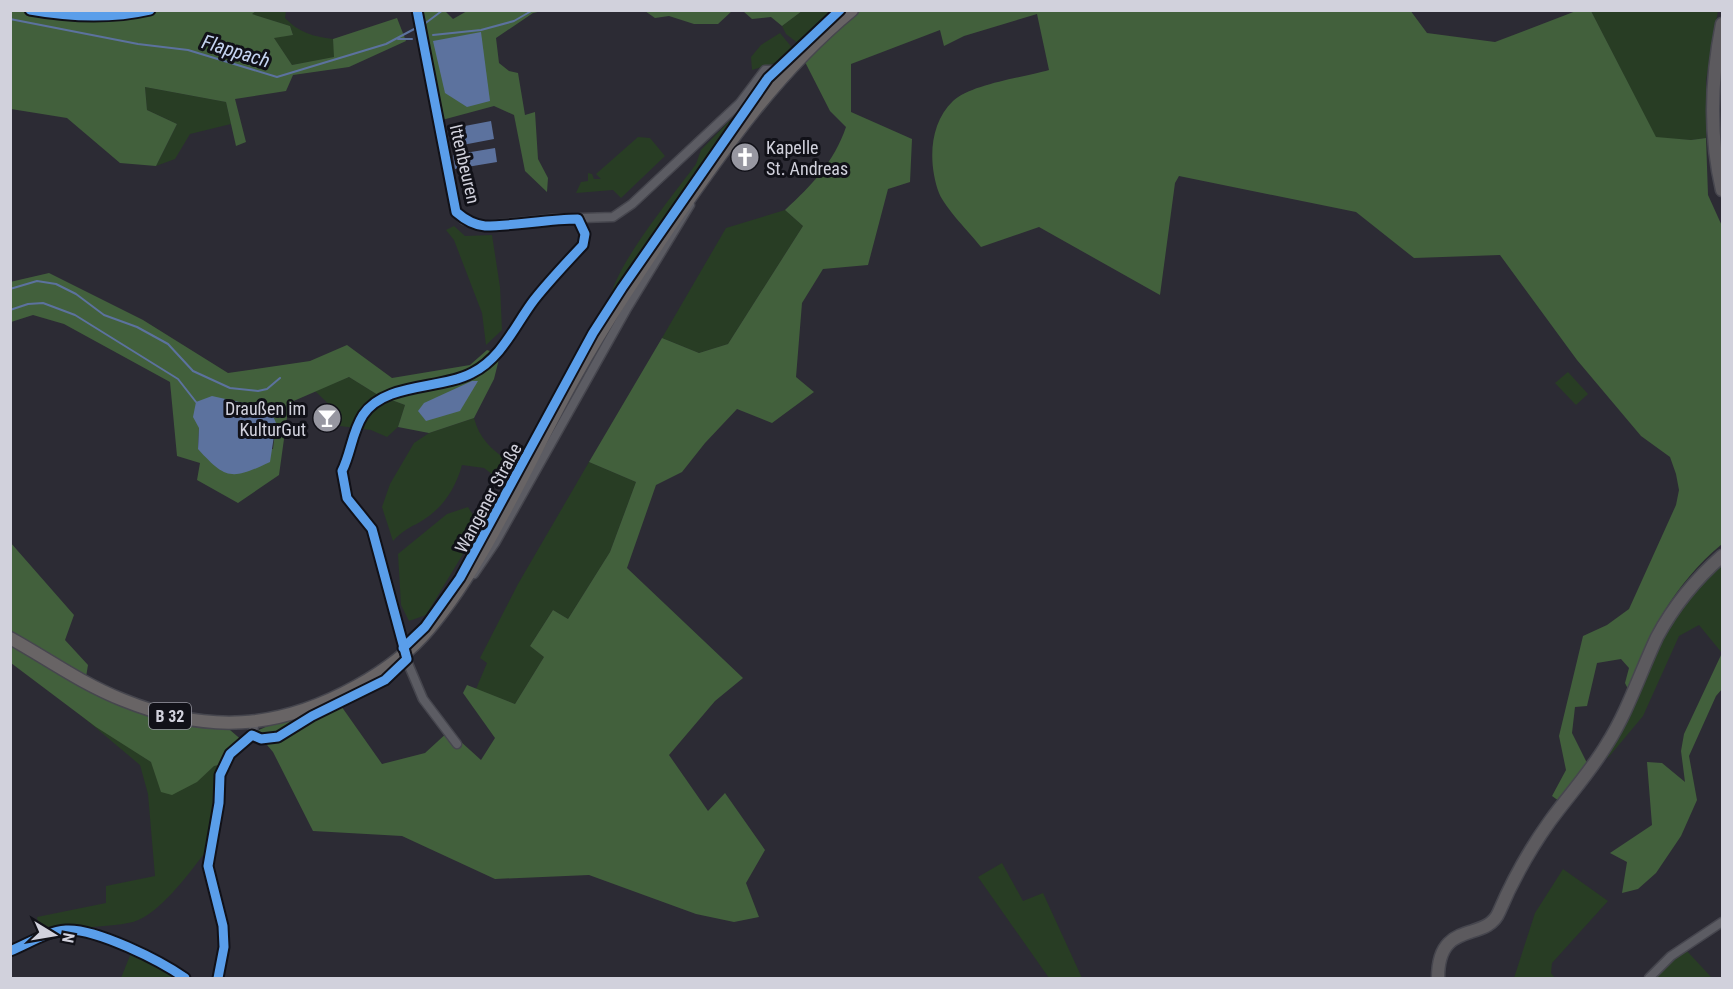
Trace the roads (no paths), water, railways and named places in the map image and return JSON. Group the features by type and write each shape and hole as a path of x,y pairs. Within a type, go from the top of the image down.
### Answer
{"main road":[{"name":"Wangener Straße","path":"10,638 85,683 150,710 201,722 253,728 289,717 342,694 405,657 429,630 465,579 597,336 693,193 783,74 852,10"}],"street":[{"path":"30,10 83,16 130,15 150,10"},
{"name":"Ittenbeuren","path":"417,10 456,212 464,220 483,226 552,219 613,217 632,204 740,103 765,70 774,70 783,74"},
{"path":"1722,24 1715,70 1714,139 1722,190"},
{"path":"1438,978 1441,955 1446,945 1456,937 1486,926 1498,914 1533,847 1608,743 1664,625 1693,586 1722,556"},
{"path":"405,657 423,699 457,744"},
{"path":"218,978 224,947 223,926 208,866 219,803 220,776 230,754 253,728"},
{"path":"1649,978 1671,956 1722,922"},
{"path":"10,951 65,930 79,931 134,951 185,978"}],"water":[{"path":"481,32 490,101 467,107 445,93 433,41"},
{"path":"491,121 494,139 452,147 449,129"},
{"path":"495,148 497,162 455,169 453,155"},
{"path":"472,381 478,381 460,411 426,421 418,411 424,403"},
{"path":"212,396 270,409 276,423 270,462 247,472 230,474 216,467 198,449 199,428 193,417 196,402"}],"waterway":[{"name":"Flappach","path":"423,25 443,10"},
{"path":"433,35 481,30 514,21 533,10"},
{"name":"Flappach","path":"10,19 138,44 188,50 277,77 386,44 418,27"},
{"path":"398,39 412,39"},
{"path":"10,289 37,281 56,284 76,294 104,315 137,327 168,344 193,371 230,388 258,391 267,389 280,378"},
{"path":"10,310 28,304 43,303 75,315 178,379 196,402"}],"place":[{"name":"Kapelle St. Andreas","path":"745,157"},
{"name":"Draußen im KulturGut","path":"327,418"}]}
